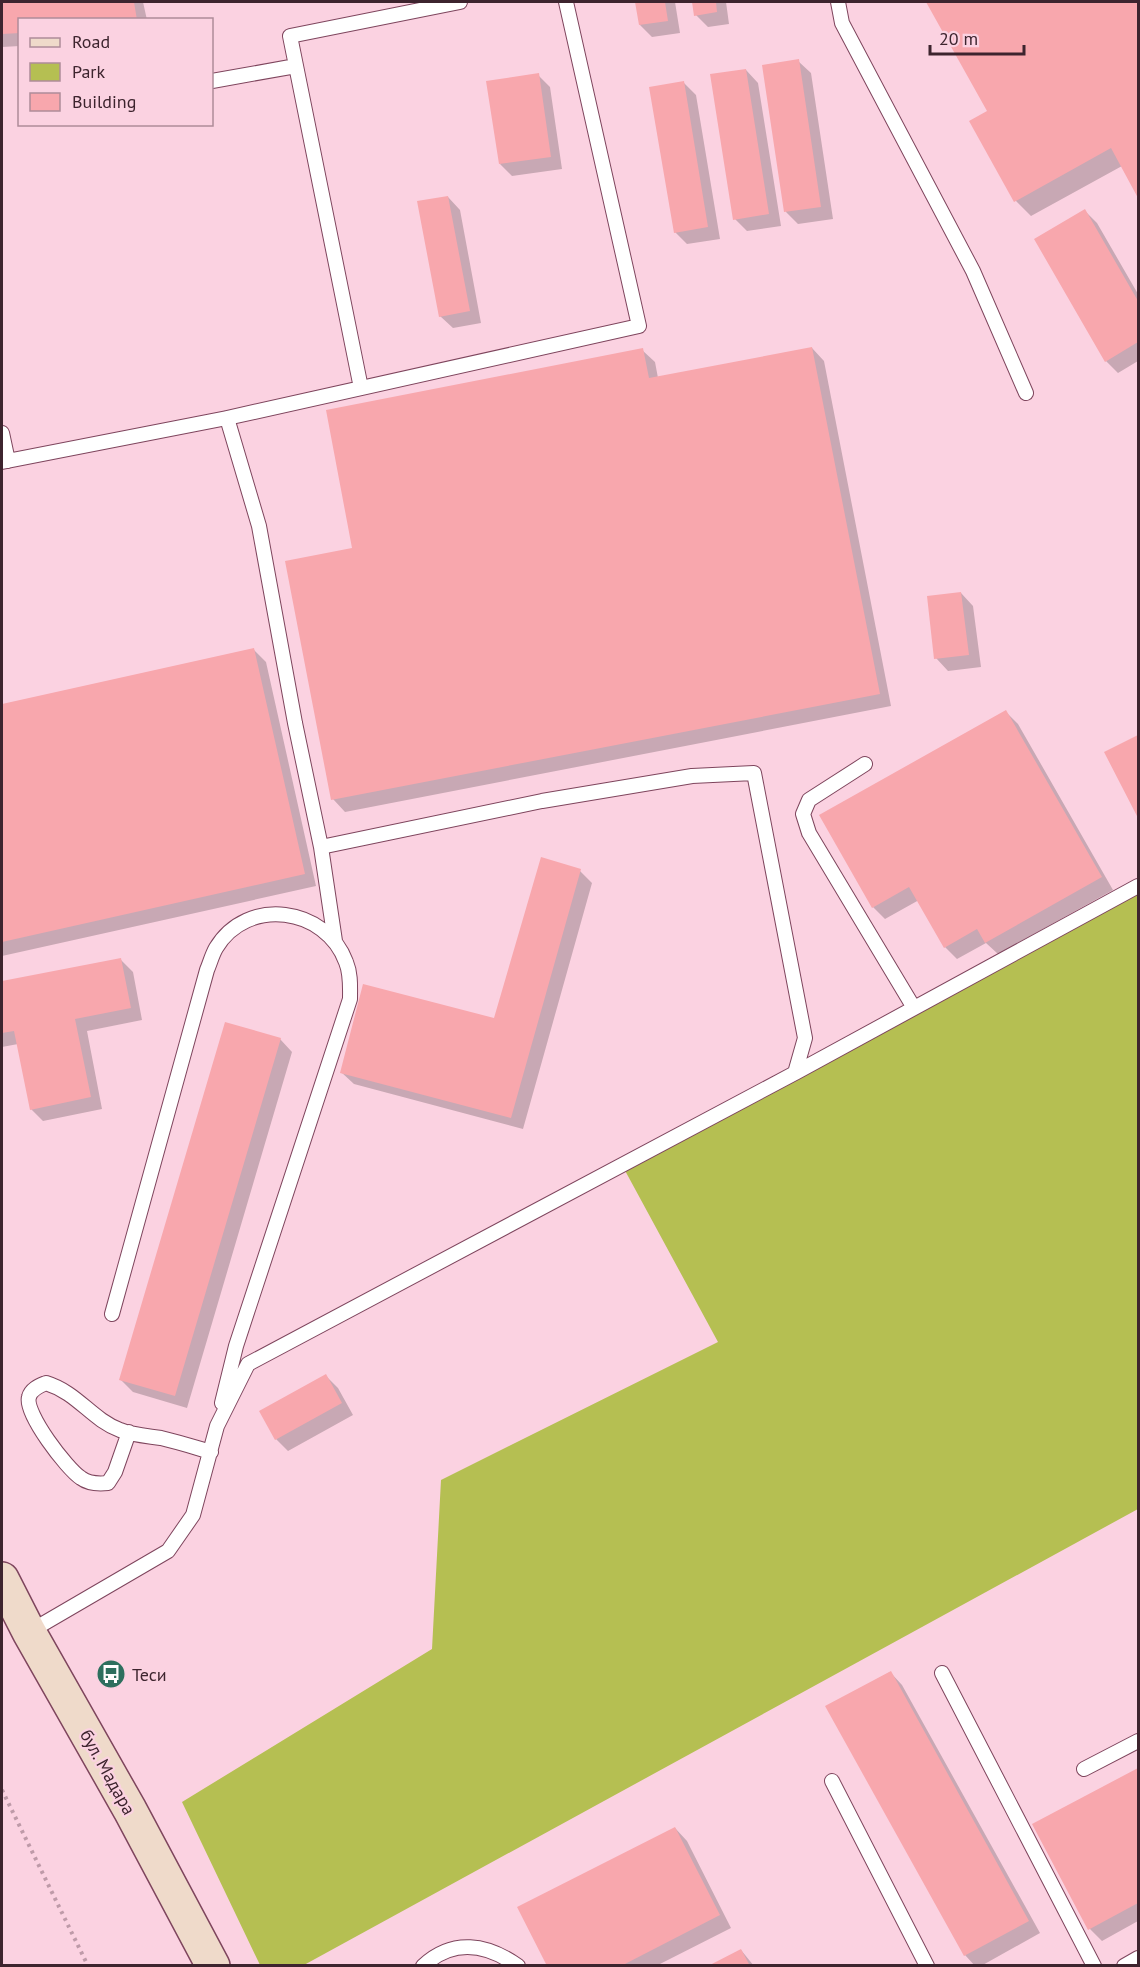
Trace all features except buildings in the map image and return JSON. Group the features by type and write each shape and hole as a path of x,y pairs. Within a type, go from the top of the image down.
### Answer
{"main road":[{"name":"бул. Мадара","path":"2,1579 213,1965"}],"lane":[{"path":"361,388 290,36 460,2"},
{"path":"2,433 5,461 227,418 639,326 566,2"},
{"path":"838,2 842,22 973,271 1026,393"},
{"path":"213,81 296,66"},
{"path":"227,418 259,526 295,723 321,847 335,941"},
{"path":"865,764 809,800 803,814 808,832 914,1008"},
{"path":"321,847 542,801 692,776 754,773 806,1038 795,1073"},
{"path":"217,1426 248,1364 795,1073 1138,886"},
{"path":"29,1632 168,1551 193,1515 211,1452 236,1346 350,999 347,963 335,941 317,925 290,915 260,916 244,922 231,931 216,948 207,970 112,1314"},
{"path":"129,1432 115,1472 108,1483 98,1484 82,1479 47,1439 29,1407 29,1397 35,1389 46,1383 58,1386 78,1399 96,1416 121,1431 129,1432 164,1439 211,1452"},
{"path":"942,1673 1094,1965"},
{"path":"1084,1769 1138,1741"},
{"path":"832,1781 927,1965"},
{"path":"423,1965 431,1958 453,1949 476,1947 500,1953 518,1965"},
{"path":"1124,1965 1138,1958"}],"path":[{"path":"2,1790 88,1965"}],"green space":[{"path":"1138,886 1138,1509 304,1965 260,1965 182,1802 432,1649 441,1480 718,1342 622,1165"}],"place":[{"name":"Теси","path":"111,1674"}]}
